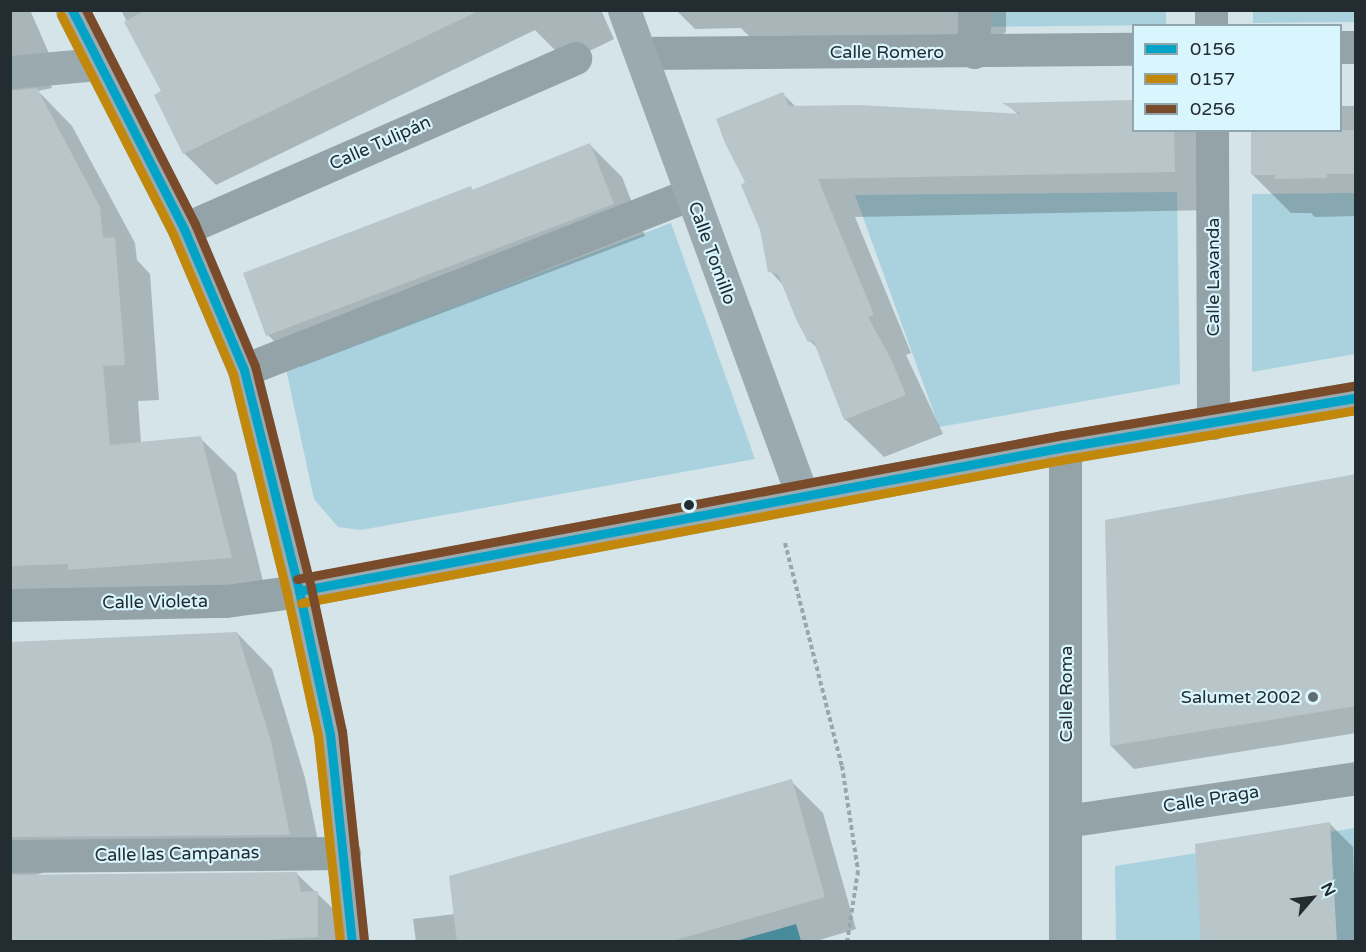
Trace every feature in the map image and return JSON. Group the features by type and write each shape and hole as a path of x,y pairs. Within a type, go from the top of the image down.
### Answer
{"street":[{"name":"Calle Tomillo","path":"624,10 690,194 788,498"},
{"path":"974,10 974,52"},
{"path":"74,11 98,64 184,229 244,370 299,591 330,734 352,942"},
{"name":"Calle Romero","path":"641,53 1132,49"},
{"name":"Calle Tulipán","path":"184,229 575,58"},
{"path":"10,72 98,64"},
{"name":"Calle Lavanda","path":"1212,132 1213,423"},
{"path":"244,370 690,194"},
{"path":"299,591 1065,447 1356,398"},
{"name":"Calle Roma","path":"1065,447 1065,942"},
{"name":"Calle Violeta","path":"10,605 226,601 299,591"},
{"name":"Calle Praga","path":"1066,821 1356,778"},
{"name":"Calle las Campanas","path":"10,856 344,853"}],"path":[{"path":"788,498 842,766 858,871 847,942"}],"shaded area":[{"path":"967,11 1166,11 1166,24 967,27"},
{"path":"1253,11 1355,11 1355,22 1253,23"},
{"path":"1177,192 1180,384 939,427 855,195"},
{"path":"1355,193 1355,354 1252,372 1252,194"},
{"path":"671,223 755,459 361,530 338,527 314,499 286,369"},
{"path":"1355,828 1355,941 1116,941 1115,866"}],"water":[{"path":"796,924 801,941 736,941"}],"building":[{"path":"146,10 480,10 183,154 154,95 161,91 124,22"},
{"path":"37,88 100,207 103,238 115,237 125,365 103,366 110,445 201,436 232,558 68,570 68,564 10,566 10,91"},
{"path":"783,92 789,106 859,105 1021,114 1002,103 1132,100 1132,132 1174,132 1175,172 818,179 874,315 868,317 891,359 906,395 844,420 813,340 808,342 778,274 768,272 760,230 741,185 745,182 725,143 716,119"},
{"path":"1356,130 1356,174 1327,174 1327,178 1275,179 1275,175 1251,175 1251,132"},
{"path":"590,143 614,204 266,336 243,273 471,186 472,190"},
{"path":"1356,474 1356,706 1110,746 1105,520"},
{"path":"237,632 271,741 290,835 10,837 10,642"},
{"path":"792,779 825,897 669,942 457,942 449,876"},
{"path":"1330,822 1337,942 1201,942 1195,844"},
{"path":"297,872 301,892 318,891 318,937 250,941 10,942 10,875"}],"transit line":[{"name":"0156","path":"72,10 184,229 244,370 299,591 330,734 352,942"},
{"name":"0256","path":"86,10 195,224 255,366 311,588 342,731 364,941"},
{"name":"0157","path":"61,15 173,234 233,374 287,594 318,736 340,942"},
{"name":"0256","path":"297,579 1063,435 1354,386"},
{"name":"0156","path":"299,591 1065,447 1356,398"},
{"name":"0157","path":"301,603 1067,459 1356,410"}],"place":[{"name":"Salumet 2002","path":"1313,697"}]}
